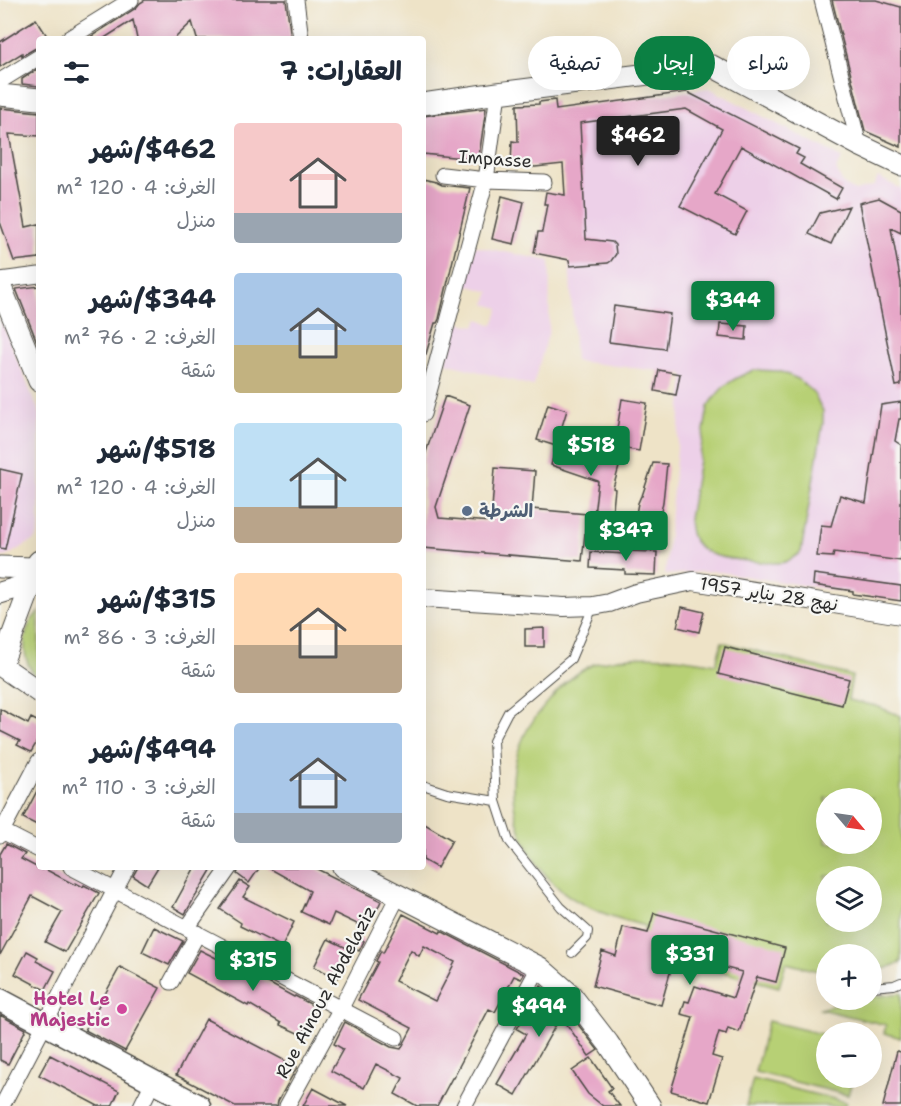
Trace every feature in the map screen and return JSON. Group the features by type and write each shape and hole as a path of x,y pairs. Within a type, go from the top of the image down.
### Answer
{"main road":[{"path":"426,104 712,66 901,165"},
{"path":"0,95 36,99"},
{"path":"0,283 36,373"},
{"path":"0,567 36,572"},
{"path":"0,593 36,573"},
{"path":"36,575 0,665 36,690"},
{"path":"349,870 539,967 571,995 608,1043 650,1106"},
{"path":"0,1000 199,1106"}],"street":[{"path":"73,36 131,0"},
{"path":"296,0 301,36"},
{"path":"822,0 859,145"},
{"path":"0,81 36,59"},
{"path":"426,403 486,180 498,93"},
{"name":"Impasse","path":"443,175 486,180 544,182"},
{"path":"0,283 36,276"},
{"name":"نهج 28 يناير 1957","path":"426,598 564,607 593,606 693,580 901,615"},
{"path":"36,767 1,832 36,849"},
{"path":"77,870 396,1038"},
{"path":"2,1106 125,870"},
{"path":"171,982 193,930 228,870"},
{"name":"Rue Ainouz Abdelaziz","path":"287,1106 341,1008 398,896"},
{"path":"464,1106 539,967"},
{"path":"141,1106 153,1082"}],"lane":[{"path":"572,953 586,938 588,931 561,907 509,841 495,801 493,741 508,712 571,659 593,606"},
{"path":"426,786 447,793 495,801"},
{"path":"882,986 901,982"}],"shaded area":[{"path":"695,90 713,90 842,158 836,169 843,184 855,191 874,186 878,177 901,189 901,601 713,571 665,575 684,374 575,361 560,109"},
{"path":"475,246 550,261 549,331 533,386 446,363 454,322 475,326 479,319 493,325 499,308 485,304 490,292 466,285"},
{"path":"0,318 36,405 36,539 5,557 0,556"}],"green space":[{"path":"754,370 779,371 798,379 813,392 823,411 823,423 801,552 785,562 750,561 714,555 698,546 690,528 689,519 708,407 727,384"},
{"path":"36,616 36,676 28,664 25,646 28,627"},
{"path":"722,642 852,676 848,700 876,706 901,716 901,962 882,969 882,944 816,944 816,970 786,963 779,987 639,950 645,926 583,905 562,891 539,866 520,831 513,792 518,753 530,725 569,680 594,664 638,656 677,658 716,664"},
{"path":"901,993 901,1038 884,1033 886,1025 882,1022 824,1010 882,1010 882,996"},
{"path":"768,1021 816,1033 816,1087 755,1072"},
{"path":"753,1079 846,1102 845,1106 746,1106"},
{"path":"820,1088 850,1088 848,1095"}],"building":[{"path":"145,0 286,0 291,36 196,36 192,22 177,36 136,36 133,20 108,36 92,36 136,8"},
{"path":"832,0 876,0 901,7 901,147 865,131"},
{"path":"36,19 47,36 36,36 36,48 22,56 22,53 0,67 0,42"},
{"path":"36,70 36,86 22,84 22,79"},
{"path":"687,92 799,149 796,154 804,158 800,164 842,188 836,199 741,146 715,194 747,211 735,234 680,206 722,129 686,109 580,123 586,239 612,242 615,245 616,254 608,263 570,266 569,260 534,253 538,232 542,232 547,204 544,204 546,192 565,195 563,164 535,167 511,165 512,141 518,142 517,105 539,104 539,102 555,100 556,110"},
{"path":"0,108 36,112 36,136 9,134 26,227 36,225 36,258 14,261 0,222"},
{"path":"486,108 479,156 473,159 426,154 426,116"},
{"path":"426,180 442,185 470,188 439,319 435,323 426,354"},
{"path":"502,196 524,202 514,244 492,239"},
{"path":"879,198 901,210 901,233 891,228 901,283 901,385 896,386 859,203"},
{"path":"849,206 831,244 809,234 820,213"},
{"path":"36,286 36,339 16,289"},
{"path":"715,289 758,296 756,307 713,300"},
{"path":"614,306 670,314 665,349 609,342"},
{"path":"720,324 747,326 746,340 719,337"},
{"path":"659,370 680,374 676,395 655,391"},
{"path":"445,396 470,405 436,507 439,518 491,522 495,468 535,471 532,509 587,514 582,561 426,548 426,452"},
{"path":"622,399 647,403 639,451 614,447"},
{"path":"901,402 901,419 899,419 895,441 901,445 901,561 834,552 833,557 817,556 821,525 831,526 840,495 866,503 881,405"},
{"path":"548,404 567,410 556,446 537,440"},
{"path":"556,446 619,467 613,488 615,489 612,518 594,515 598,481 551,465"},
{"path":"653,463 667,464 663,502 656,535 633,530 638,503"},
{"path":"0,469 22,474 5,549 0,548"},
{"path":"625,551 657,552 656,575 625,574 625,570 590,568 591,552 625,554"},
{"path":"814,574 901,586 901,601 813,585"},
{"path":"682,607 704,612 699,632 677,627"},
{"path":"544,628 544,647 525,647 525,629"},
{"path":"725,647 849,679 842,705 718,674"},
{"path":"0,709 28,724 31,718 36,720 36,743 31,752 17,745 20,741 0,731"},
{"path":"36,793 36,824 23,818"},
{"path":"426,825 452,840 437,868 426,862"},
{"path":"6,844 25,854 21,859 36,867 36,870 47,870 75,885 76,883 83,887 84,885 99,893 65,952 45,942 62,912 32,896 0,955 0,854"},
{"path":"136,870 156,870 147,885 133,876"},
{"path":"193,870 211,870 185,914 173,907"},
{"path":"239,870 258,870 249,883 237,874"},
{"path":"272,870 319,870 381,901 376,912 367,908 359,925 334,913 329,925 301,912 310,891"},
{"path":"240,881 250,887 243,897 294,922 282,947 240,926 241,923 220,909"},
{"path":"654,913 785,948 776,982 757,977 739,1032 728,1028 726,1034 719,1032 712,1056 722,1059 709,1102 671,1091 693,1017 681,1014 685,1001 689,1002 695,986 733,998 742,972 675,955 661,1005 593,986 602,951 616,956 623,927 648,933"},
{"path":"403,914 524,974 521,979 514,976 495,1012 489,1009 437,1106 417,1106 395,1094 403,1078 376,1064 364,1088 331,1071 343,1049 334,1044 345,1022 391,1047 401,1049 412,1028 358,1000 378,962 376,961 381,951 383,953","holes":["424,946 455,962 435,1001 395,981 411,950 419,956"]},
{"path":"154,927 183,941 169,965 142,952"},
{"path":"357,937 364,941 359,951 351,947"},
{"path":"328,939 351,950 338,978 314,967"},
{"path":"200,950 236,968 237,966 316,1007 302,1035 280,1025 281,1023 249,1004 248,1006 187,973"},
{"path":"27,951 38,957 36,961 55,971 45,990 15,974"},
{"name":"Hotel Le Majestic","path":"120,967 160,988 125,1051 85,1030"},
{"path":"541,986 562,1004 598,1050 589,1056 561,1016 516,1095 497,1084 526,1034 517,1029"},
{"path":"0,1015 26,1029 8,1064 0,1060"},
{"path":"206,1019 297,1067 277,1106 235,1106 176,1075"},
{"path":"897,1051 901,1052 901,1106 883,1106"},
{"path":"50,1055 119,1091 112,1106 98,1106 39,1075"},
{"path":"591,1058 612,1088 608,1091 620,1106 603,1106 588,1094 572,1071"},
{"path":"313,1088 347,1106 303,1106"}],"place":[{"name":"الشرطة","path":"467,511"},
{"name":"Hotel Le Majestic","path":"122,1009"}]}
